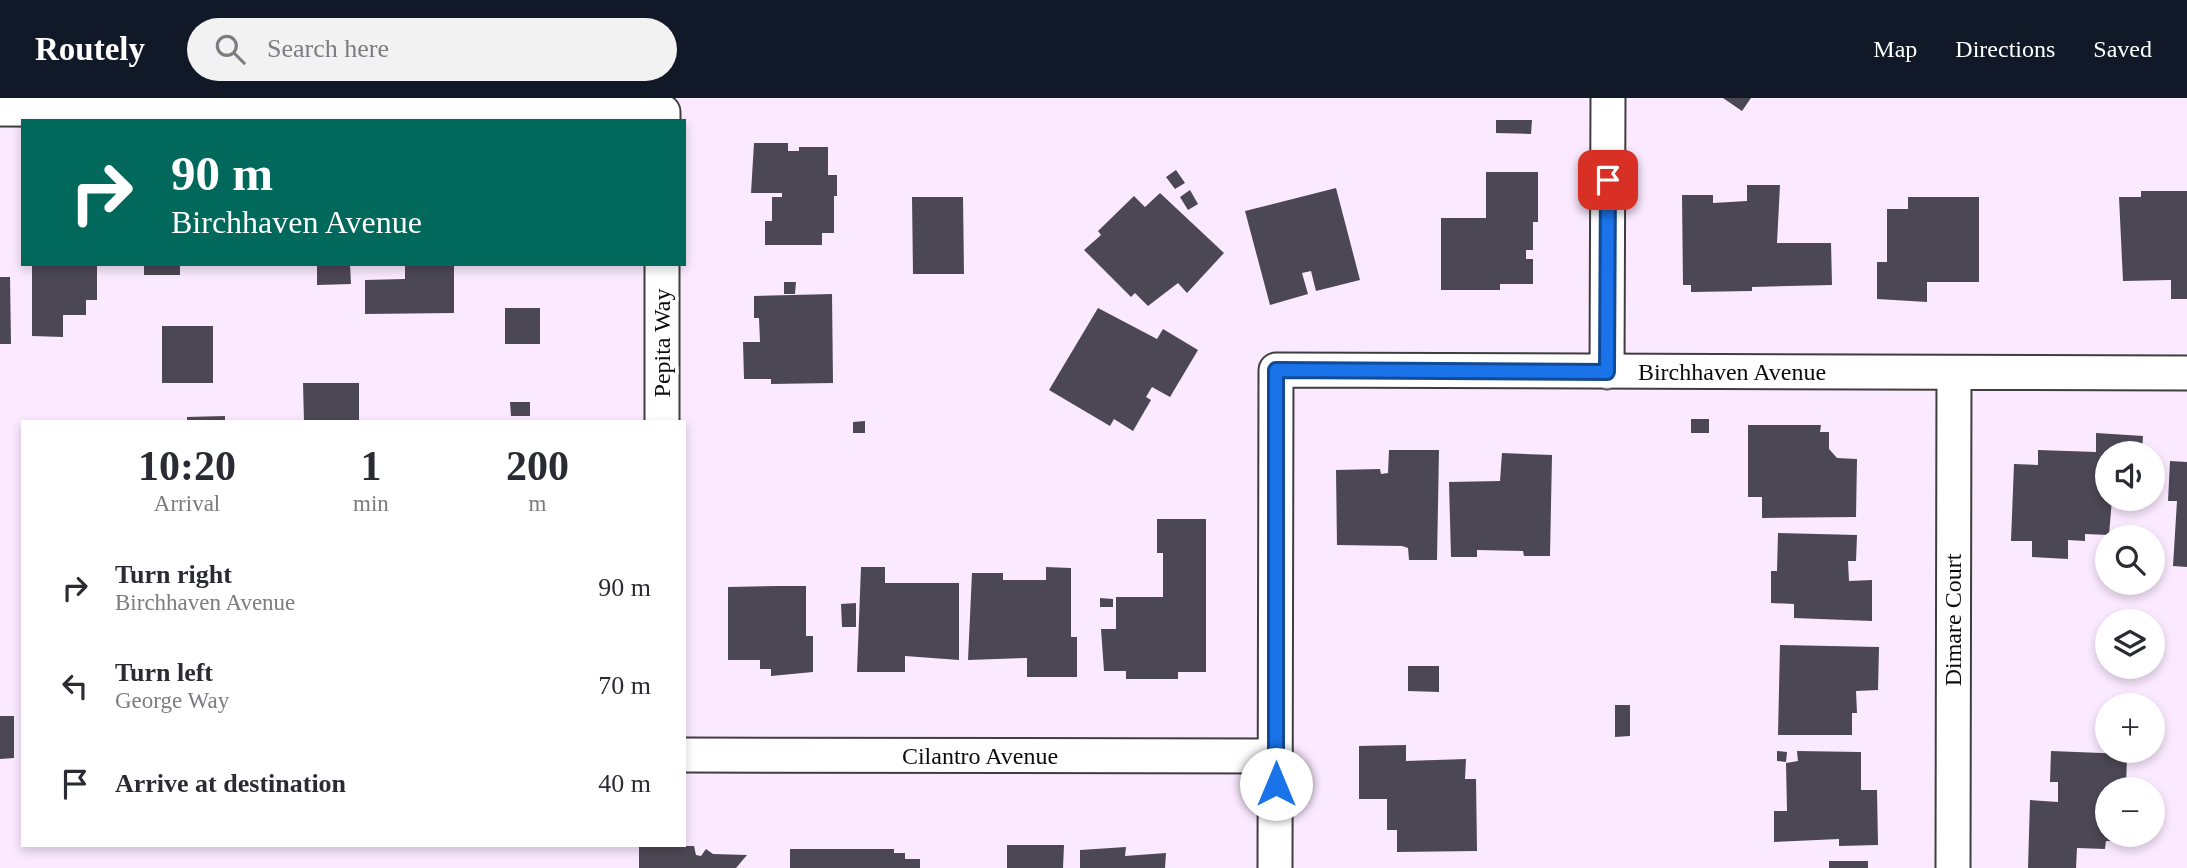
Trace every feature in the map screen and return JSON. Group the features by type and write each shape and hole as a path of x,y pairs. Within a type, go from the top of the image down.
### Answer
{"street":[{"path":"1607,372 1608,98"},
{"path":"0,109 663,116"},
{"name":"Pepita Way","path":"662,420 663,266"},
{"name":"Birchhaven Avenue","path":"1276,756 1276,370 2187,373"},
{"name":"Dimare Court","path":"1953,868 1954,373"},
{"name":"Cilantro Avenue","path":"686,755 1276,756"},
{"path":"1275,868 1276,756"}],"building":[{"path":"1723,98 1751,98 1742,111"},
{"path":"1496,120 1532,120 1531,134 1496,133"},
{"path":"754,143 788,143 788,151 799,151 799,147 828,147 828,175 837,175 837,196 834,196 834,233 822,233 822,245 765,245 765,221 772,221 772,197 782,197 782,193 751,193"},
{"path":"1176,170 1185,183 1175,189 1166,177"},
{"path":"1486,172 1538,172 1538,222 1533,222 1533,250 1526,250 1526,259 1533,259 1533,284 1500,284 1500,290 1441,290 1441,218 1486,218"},
{"path":"1747,185 1780,185 1777,243 1831,243 1832,285 1691,292 1691,285 1683,285 1682,195 1713,195 1713,203 1747,201"},
{"path":"1336,188 1360,280 1316,291 1311,271 1302,273 1308,294 1270,305 1245,211"},
{"path":"1190,190 1198,204 1188,210 1180,197"},
{"path":"2141,191 2187,191 2187,299 2171,299 2171,280 2123,281 2119,197 2141,197"},
{"path":"1160,193 1224,253 1187,293 1178,283 1148,306 1135,293 1131,297 1084,250 1101,235 1098,231 1134,196 1145,207"},
{"path":"912,197 963,197 964,274 913,274"},
{"path":"1908,197 1979,197 1979,282 1927,282 1927,302 1877,299 1877,262 1887,262 1887,209 1908,209"},
{"path":"32,266 97,266 97,300 86,300 86,315 63,315 63,337 32,336"},
{"path":"144,266 180,266 180,275 144,275"},
{"path":"317,266 350,266 351,284 317,285"},
{"path":"405,266 454,266 454,313 365,314 365,280 405,279"},
{"path":"0,277 10,277 11,344 0,344"},
{"path":"784,282 796,282 795,294 784,294"},
{"path":"832,294 833,383 771,384 771,379 744,379 743,342 760,342 759,318 754,318 754,296"},
{"path":"505,308 540,308 540,344 505,344"},
{"path":"1098,308 1157,339 1163,329 1198,350 1170,397 1152,387 1146,397 1151,400 1133,431 1114,419 1110,426 1049,390"},
{"path":"162,326 213,326 213,383 162,383"},
{"path":"303,383 359,383 359,420 304,420"},
{"path":"510,402 530,402 530,416 511,416"},
{"path":"225,416 225,420 187,420 187,417"},
{"path":"1691,419 1709,419 1709,433 1691,433"},
{"path":"865,421 865,433 853,433 853,422"},
{"path":"1748,425 1821,425 1820,432 1829,432 1829,449 1837,458 1857,459 1856,517 1762,518 1762,497 1748,497"},
{"path":"2096,433 2143,436 2143,441 2096,441"},
{"path":"1389,450 1439,450 1437,560 1409,560 1408,548 1402,546 1337,545 1336,470 1380,469 1381,474 1388,473"},
{"path":"2038,450 2095,452 2095,511 2111,511 2110,525 2095,525 2095,534 2085,534 2085,541 2068,540 2068,559 2032,557 2032,541 2011,541 2014,464 2038,465"},
{"path":"1502,453 1552,455 1550,556 1524,556 1523,551 1477,550 1477,557 1451,557 1449,482 1500,481"},
{"path":"2170,461 2187,462 2187,567 2173,566 2177,501 2168,501"},
{"path":"1157,519 1206,519 1206,672 1178,672 1178,679 1126,679 1126,671 1104,671 1101,629 1116,629 1116,597 1163,597 1163,553 1157,553"},
{"path":"1778,533 1857,535 1856,561 1848,561 1849,581 1872,580 1872,621 1794,618 1794,604 1771,603 1771,571 1777,571"},
{"path":"861,567 885,567 885,583 959,583 959,660 905,656 905,672 857,672"},
{"path":"1046,567 1071,568 1071,637 1077,637 1077,677 1027,677 1027,658 968,660 972,573 1003,573 1003,580 1046,580"},
{"path":"806,586 806,636 813,636 813,672 771,676 771,669 760,669 760,660 728,660 728,587"},
{"path":"1100,598 1113,599 1113,607 1100,607"},
{"path":"856,603 856,627 842,627 841,604"},
{"path":"1780,645 1879,647 1878,690 1856,691 1857,713 1852,713 1852,735 1778,735"},
{"path":"1408,666 1439,666 1439,692 1408,691"},
{"path":"1615,705 1630,705 1630,736 1615,737"},
{"path":"0,716 14,716 14,758 0,759"},
{"path":"1406,745 1406,761 1466,759 1465,779 1476,779 1477,851 1397,852 1397,830 1387,830 1387,799 1359,799 1359,746"},
{"path":"1777,751 1787,752 1786,762 1777,761"},
{"path":"1797,751 1861,752 1861,790 1877,790 1878,845 1839,846 1839,839 1774,842 1774,811 1787,811 1786,763 1798,761"},
{"path":"2051,751 2095,753 2095,763 2127,763 2126,777 2095,777 2095,847 2105,849 2077,848 2076,868 2028,868 2030,800 2058,802 2058,782 2050,782"},
{"path":"1007,845 1064,845 1063,868 1007,868"},
{"path":"694,846 696,855 701,856 706,849 713,854 747,855 736,868 639,868 639,847"},
{"path":"1126,847 1125,856 1166,853 1165,868 1080,868 1080,850"},
{"path":"790,849 894,849 894,853 905,853 905,859 920,859 920,868 790,868"},
{"path":"1829,861 1868,861 1868,868 1829,868"}],"route":[{"path":"1276,784 1276,370 1607,372 1608,180"}]}
